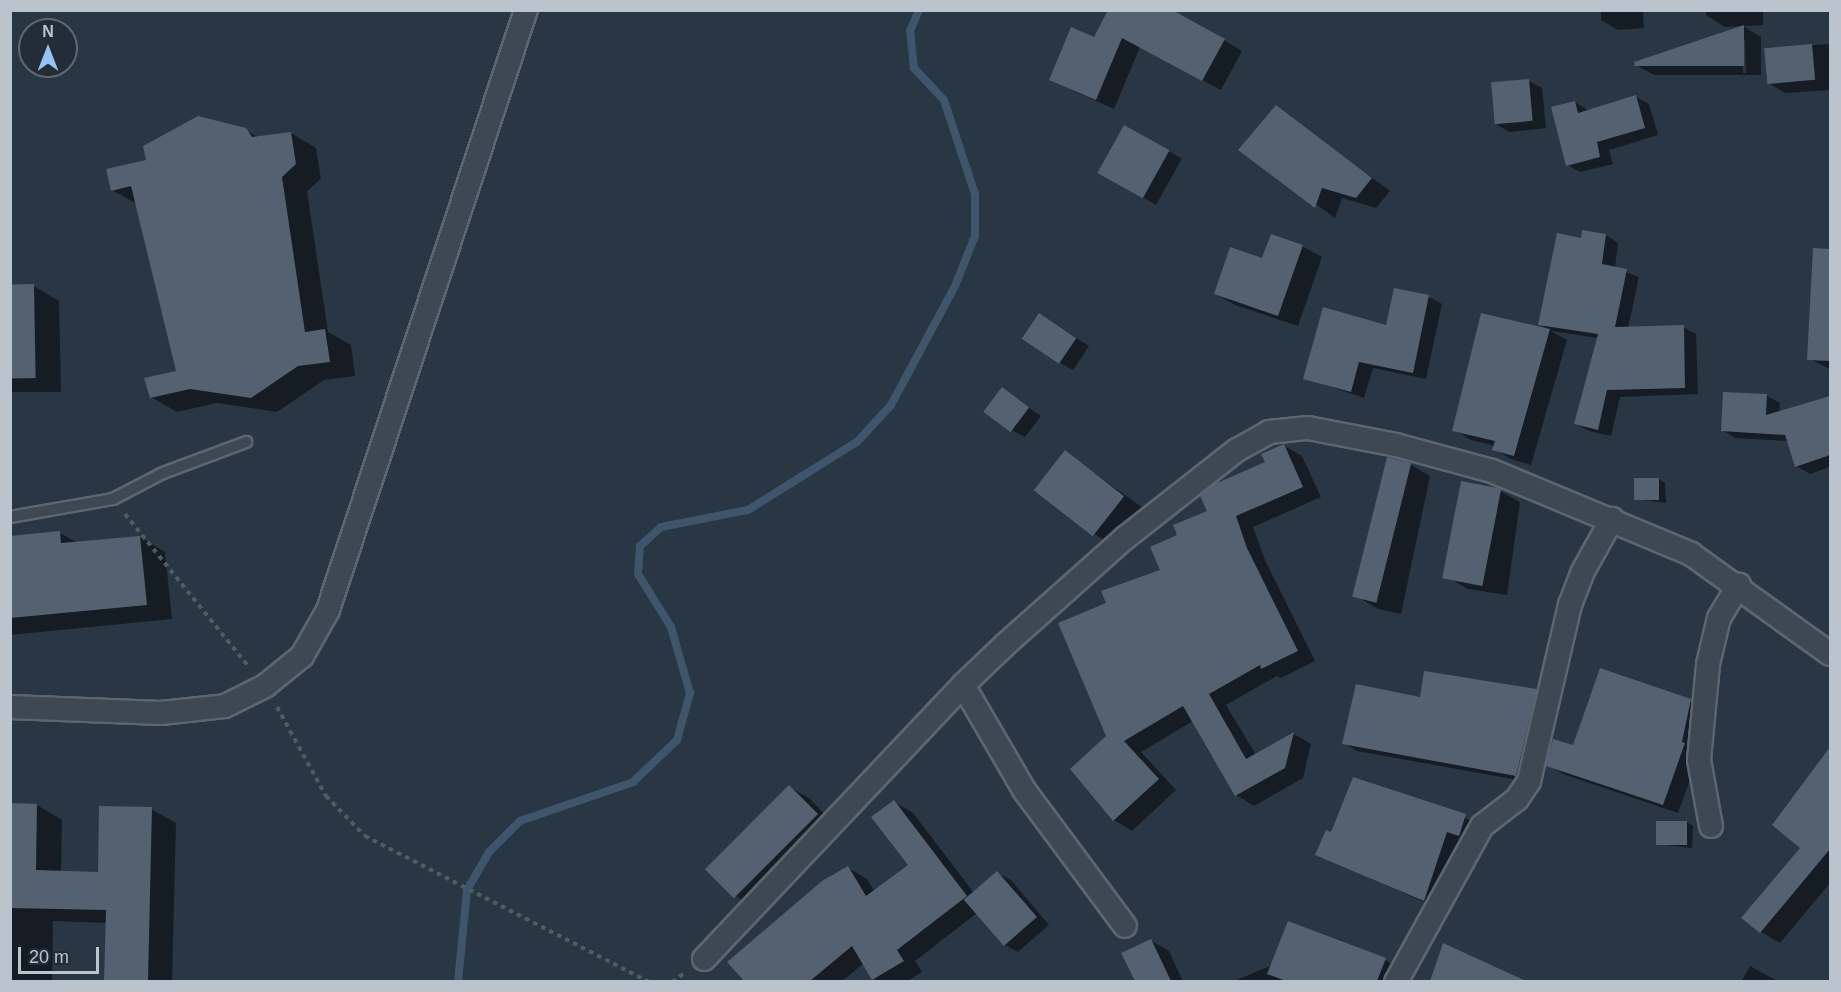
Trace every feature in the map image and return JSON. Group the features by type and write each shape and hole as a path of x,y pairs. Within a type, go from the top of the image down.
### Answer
{"street":[{"path":"10,707 161,713 225,706 265,686 302,656 328,610 526,10"},
{"path":"704,959 963,685 1125,538 1238,450 1269,432 1308,428 1396,445 1492,471 1612,519 1691,554 1738,585 1830,654"},
{"path":"1395,981 1482,826 1517,799 1529,782 1570,604 1582,573 1612,519"},
{"path":"1711,826 1699,760 1708,664 1719,618 1738,585"},
{"path":"963,685 1024,790 1125,926"}],"lane":[{"path":"10,517 113,500 163,473 246,442"}],"path":[{"path":"113,500 265,686 326,796 365,836 649,981"}],"building":[{"path":"1108,10 1172,10 1225,39 1202,81 1122,38 1096,100 1049,80 1071,27 1094,37"},
{"path":"1744,25 1744,66 1635,66 1634,62"},
{"path":"1812,44 1815,80 1767,84 1764,48"},
{"path":"1529,79 1533,121 1495,124 1491,82"},
{"path":"1636,95 1645,128 1597,142 1600,157 1566,166 1551,107 1575,101 1578,113"},
{"path":"1276,105 1372,178 1356,198 1322,188 1315,208 1238,150"},
{"path":"198,116 246,128 252,137 291,132 296,164 282,177 305,332 325,329 330,362 298,366 251,398 190,389 150,398 144,378 176,371 131,186 111,191 106,169 146,160 143,146"},
{"path":"1124,125 1169,150 1143,198 1097,173"},
{"path":"1582,230 1606,234 1602,264 1627,269 1615,327 1684,325 1685,388 1607,390 1598,430 1574,424 1598,334 1538,325 1557,233 1581,238"},
{"path":"1271,234 1303,245 1278,316 1214,294 1230,247 1262,258"},
{"path":"1813,248 1830,249 1830,361 1807,360"},
{"path":"10,284 34,284 36,378 12,378"},
{"path":"1394,288 1429,295 1413,373 1359,362 1351,392 1303,379 1323,307 1386,325"},
{"path":"1039,313 1076,338 1059,364 1022,339"},
{"path":"1481,313 1550,329 1514,456 1492,450 1495,441 1452,431"},
{"path":"1002,387 1029,407 1010,432 983,412"},
{"path":"1723,392 1767,394 1766,415 1830,396 1830,455 1795,467 1785,435 1721,431"},
{"path":"1284,444 1303,487 1236,516 1247,548 1298,651 1261,669 1260,665 1209,694 1246,759 1294,732 1285,768 1235,796 1183,706 1124,741 1159,779 1113,821 1070,769 1106,736 1058,623 1106,603 1101,591 1160,570 1150,547 1177,535 1173,525 1207,511 1200,496 1217,483 1265,462 1261,454"},
{"path":"1065,450 1124,496 1093,536 1034,490"},
{"path":"1387,457 1411,463 1376,603 1352,597"},
{"path":"1634,478 1659,478 1659,500 1634,500"},
{"path":"1461,481 1501,489 1482,586 1442,578"},
{"path":"60,531 61,543 140,536 147,605 10,618 10,536"},
{"path":"1600,668 1691,699 1682,742 1685,743 1663,805 1546,766 1553,739 1573,745"},
{"path":"1424,671 1537,689 1516,776 1342,744 1356,684 1420,697"},
{"path":"1830,747 1830,849 1760,933 1741,918 1800,848 1772,825"},
{"path":"1353,777 1466,814 1459,836 1447,832 1424,901 1315,855 1326,830 1331,832"},
{"path":"789,785 818,814 734,898 705,869"},
{"path":"894,800 967,896 897,950 904,961 872,980 852,946 810,981 744,981 727,962 822,881 848,866 866,896 908,865 871,817"},
{"path":"10,803 37,804 36,870 98,872 99,806 152,807 148,981 104,981 106,910 10,908"},
{"path":"1656,821 1687,821 1687,845 1656,845"},
{"path":"997,871 1037,917 1004,946 964,900"},
{"path":"1288,921 1386,958 1377,981 1286,981 1267,974"},
{"path":"1151,939 1171,981 1135,981 1121,953"},
{"path":"1443,943 1526,981 1430,981"}],"waterway":[{"path":"458,982 467,890 489,852 520,821 633,782 677,740 690,693 671,627 638,574 640,546 661,527 748,510 857,442 891,405 955,286 975,236 975,194 944,100 914,68 910,31 919,10"}]}
